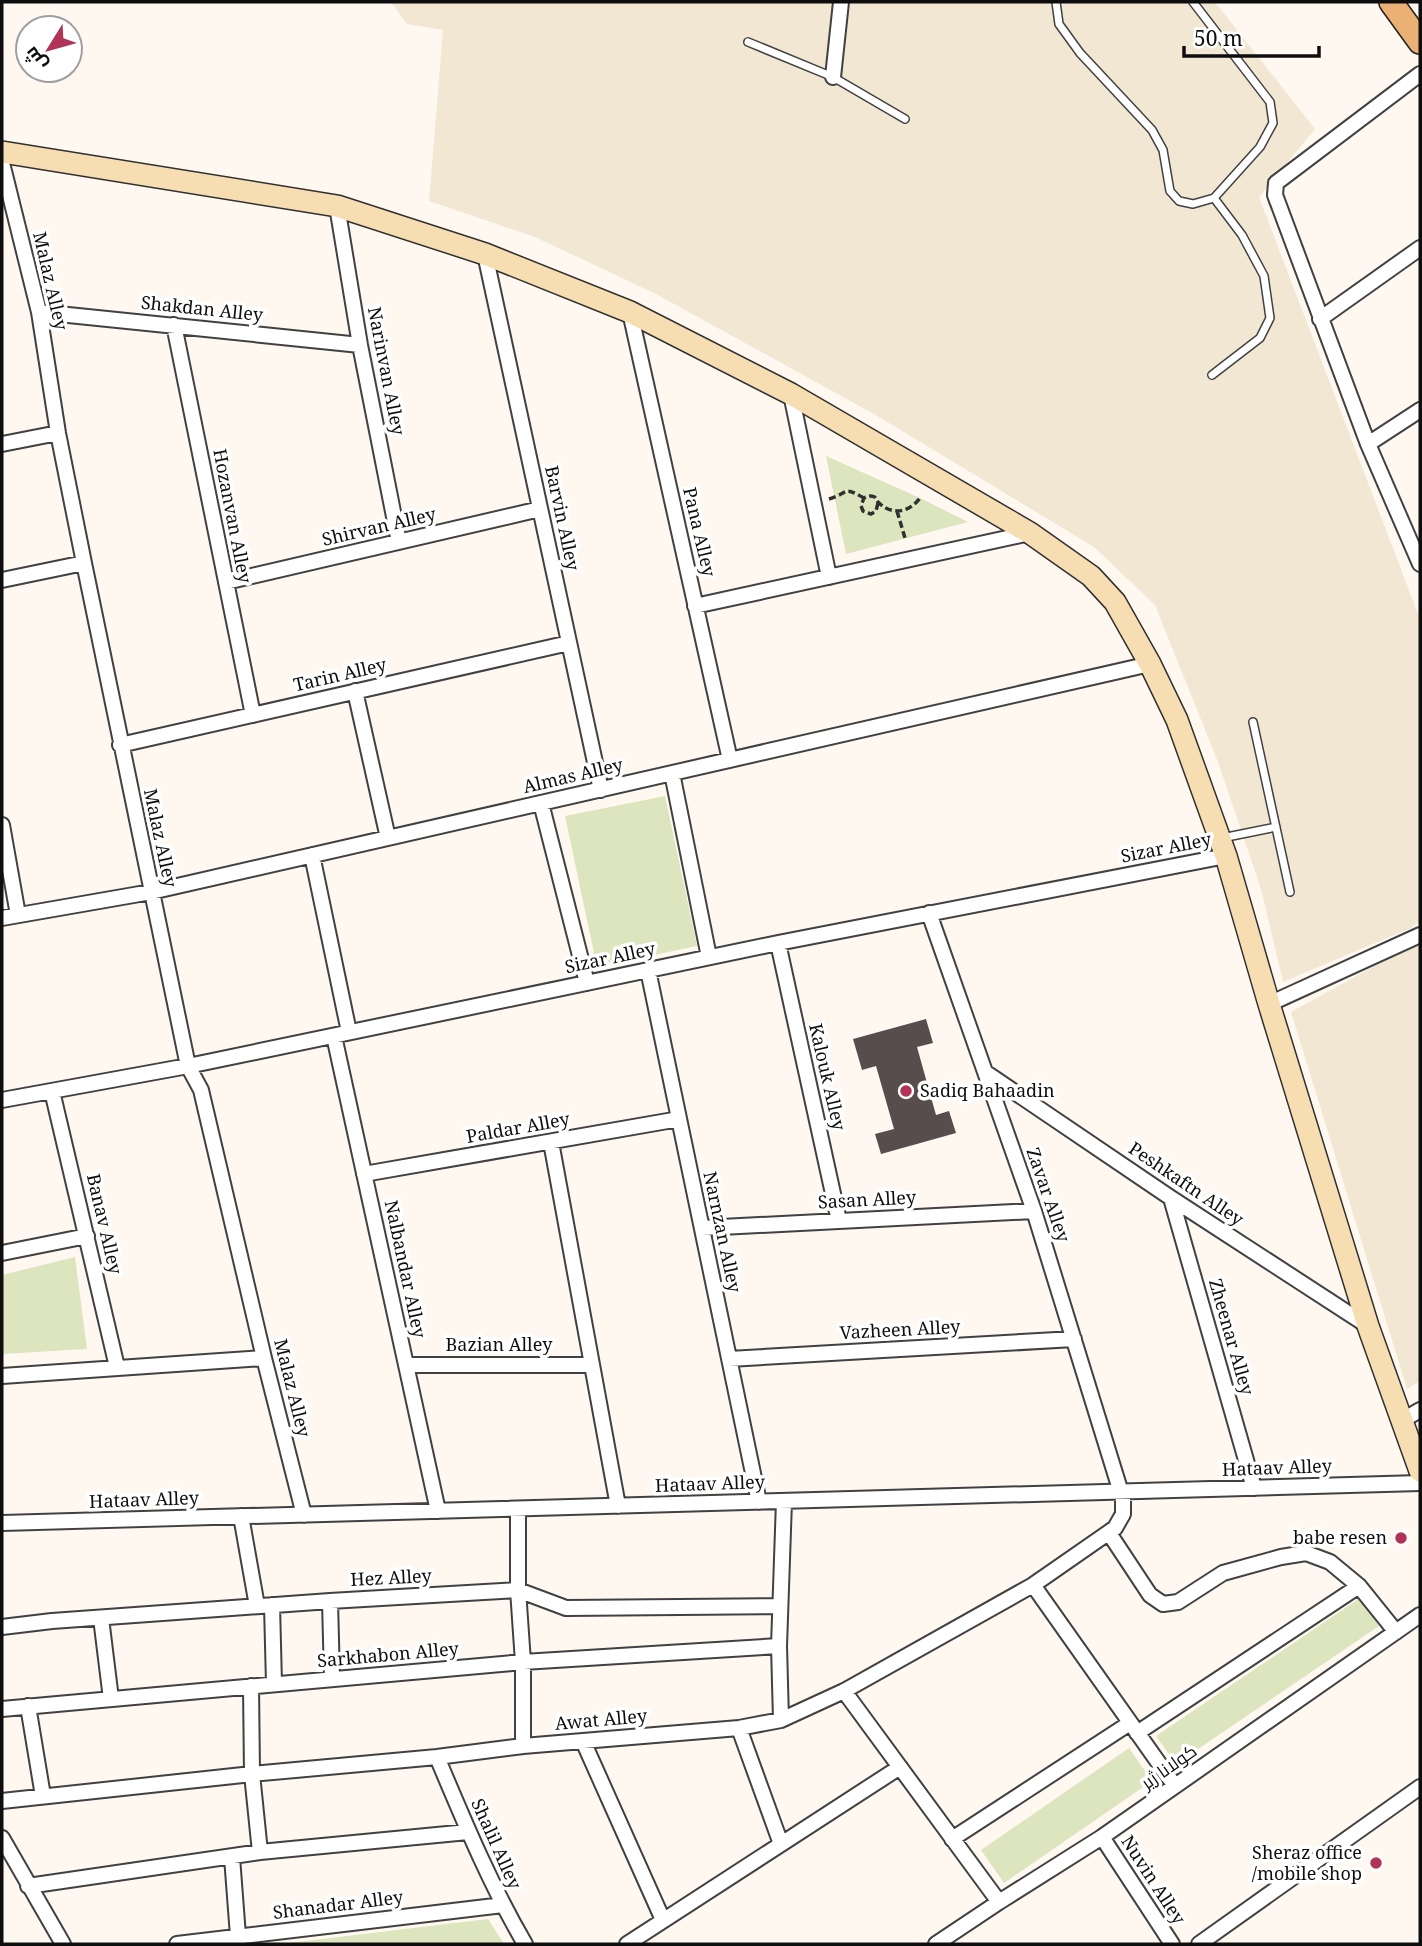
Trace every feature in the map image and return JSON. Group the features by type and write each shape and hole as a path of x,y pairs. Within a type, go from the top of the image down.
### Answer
{"main road":[{"path":"1391,2 1420,42"}],"street":[{"path":"832,77 841,2"},
{"path":"1420,74 1276,183 1275,195 1368,444 1420,564"},
{"path":"2,152 337,206 485,254 630,312 791,394 1030,533 1091,576 1115,602 1150,664 1177,720 1223,847 1368,1326 1420,1471"},
{"name":"Malaz Alley","path":"2,163 39,312 58,433 83,563 188,1066 201,1090 304,1515"},
{"name":"Narinvan Alley","path":"337,206 360,345 399,542"},
{"path":"1320,319 1420,248"},
{"name":"Barvin Alley","path":"485,254 601,790"},
{"name":"Shakdan Alley","path":"39,312 360,345"},
{"name":"Pana Alley","path":"630,312 730,760"},
{"name":"Hozanvan Alley","path":"174,324 253,715"},
{"path":"791,394 829,577"},
{"path":"1368,444 1420,410"},
{"path":"2,444 58,433"},
{"name":"Shirvan Alley","path":"226,582 540,509"},
{"path":"695,606 1030,533"},
{"path":"2,580 83,563"},
{"name":"Tarin Alley","path":"120,745 569,643"},
{"name":"Almas Alley","path":"2,918 151,892 1150,664"},
{"path":"355,691 388,838"},
{"path":"672,773 709,957"},
{"path":"541,803 587,983"},
{"path":"2,825 18,915"},
{"name":"Sizar Alley","path":"2,1100 188,1066 929,913 1223,847"},
{"path":"312,855 349,1032"},
{"name":"Zavar Alley","path":"929,913 1034,1211 1121,1492"},
{"path":"1269,1004 1420,935"},
{"name":"Kalouk Alley","path":"778,943 839,1221"},
{"name":"Narnzan Alley","path":"648,970 759,1502"},
{"name":"Nalbandar Alley","path":"334,1036 438,1511"},
{"name":"Peshkaftn Alley","path":"985,1072 1171,1198 1368,1326"},
{"name":"Banav Alley","path":"52,1091 117,1367"},
{"name":"Paldar Alley","path":"364,1174 679,1119"},
{"path":"551,1142 618,1506"},
{"name":"Zheenar Alley","path":"1171,1198 1254,1488"},
{"name":"Sasan Alley","path":"702,1228 1034,1211"},
{"path":"2,1253 87,1236"},
{"name":"Vazheen Alley","path":"729,1359 1074,1339"},
{"path":"2,1376 264,1358"},
{"name":"Bazian Alley","path":"406,1365 592,1364"},
{"path":"1401,1421 1420,1410"},
{"name":"Hataav Alley","path":"2,1523 1420,1483"},
{"path":"1121,1492 1123,1514 1120,1522 1109,1533 1150,1595 1163,1604 1178,1602 1223,1573 1306,1553 1330,1562 1359,1587 1396,1632"},
{"path":"781,1720 779,1646 784,1501"},
{"path":"518,1509 523,1746"},
{"path":"241,1516 257,1606"},
{"name":"Awat Alley","path":"2,1801 523,1746 738,1728 781,1720 844,1691 1032,1585 1109,1533"},
{"path":"1032,1585 1175,1786"},
{"path":"952,1839 1359,1587"},
{"name":"Hez Alley","path":"2,1627 257,1606 518,1590 566,1608 780,1606"},
{"path":"330,1601 332,1679"},
{"path":"272,1605 274,1684"},
{"name":"کولانا ژیر","path":"936,1944 1102,1837 1420,1615"},
{"path":"101,1618 111,1699"},
{"name":"Sarkhabon Alley","path":"2,1709 523,1662 779,1646"},
{"path":"251,1686 252,1774 260,1852"},
{"path":"844,1691 999,1902"},
{"path":"28,1706 43,1796"},
{"path":"738,1728 781,1844"},
{"path":"583,1741 663,1920"},
{"name":"Shalil Alley","path":"438,1757 468,1832 525,1944"},
{"path":"627,1944 900,1768"},
{"path":"1199,1944 1420,1787"},
{"path":"28,1886 260,1852 468,1832"},
{"name":"Nuvin Alley","path":"1102,1837 1172,1944"},
{"path":"2,1838 63,1944"},
{"path":"232,1857 238,1936"},
{"name":"Shanadar Alley","path":"177,1944 503,1905"}],"lane":[{"path":"1056,2 1059,23 1080,53 1152,130 1163,150 1170,191 1179,201 1193,204 1214,198 1260,147 1273,123 1270,102 1194,2"},
{"path":"748,42 832,77 905,119"},
{"path":"1212,375 1260,338 1270,318 1264,276 1242,235 1214,198"},
{"path":"1253,722 1290,892"},
{"path":"1223,847 1276,827"}],"path":[{"path":"814,504 848,490 864,498 873,497 878,503 897,511 905,510 920,498"},
{"path":"864,498 861,506 863,511 869,514 876,511 878,503"},
{"path":"897,511 905,538"}],"shaded area":[{"path":"391,2 1215,2 1315,129 1259,197 1420,619 1420,921 1411,928 1283,982 1261,889 1218,762 1155,605 1094,547 874,414 656,294 535,237 429,201 443,30 407,24"},
{"path":"1420,941 1420,1381 1407,1389 1291,1012"}],"green space":[{"path":"826,456 920,498 968,522 846,554"},
{"path":"665,796 697,946 597,967 565,816"},
{"path":"75,1257 87,1349 2,1354 2,1275"},
{"path":"1360,1598 1379,1626 1176,1764 1156,1736"},
{"path":"1129,1748 1152,1781 1004,1883 981,1850"},
{"path":"488,1919 504,1944 281,1944"}],"building":[{"name":"Sadiq Bahaadin","path":"926,1019 933,1043 917,1047 936,1115 949,1111 956,1133 881,1154 875,1134 894,1129 876,1066 862,1070 853,1039"}],"place":[{"name":"Sadiq Bahaadin","path":"906,1091"},
{"name":"babe resen","path":"1401,1538"},
{"name":"Sheraz office /mobile shop","path":"1376,1863"}]}
